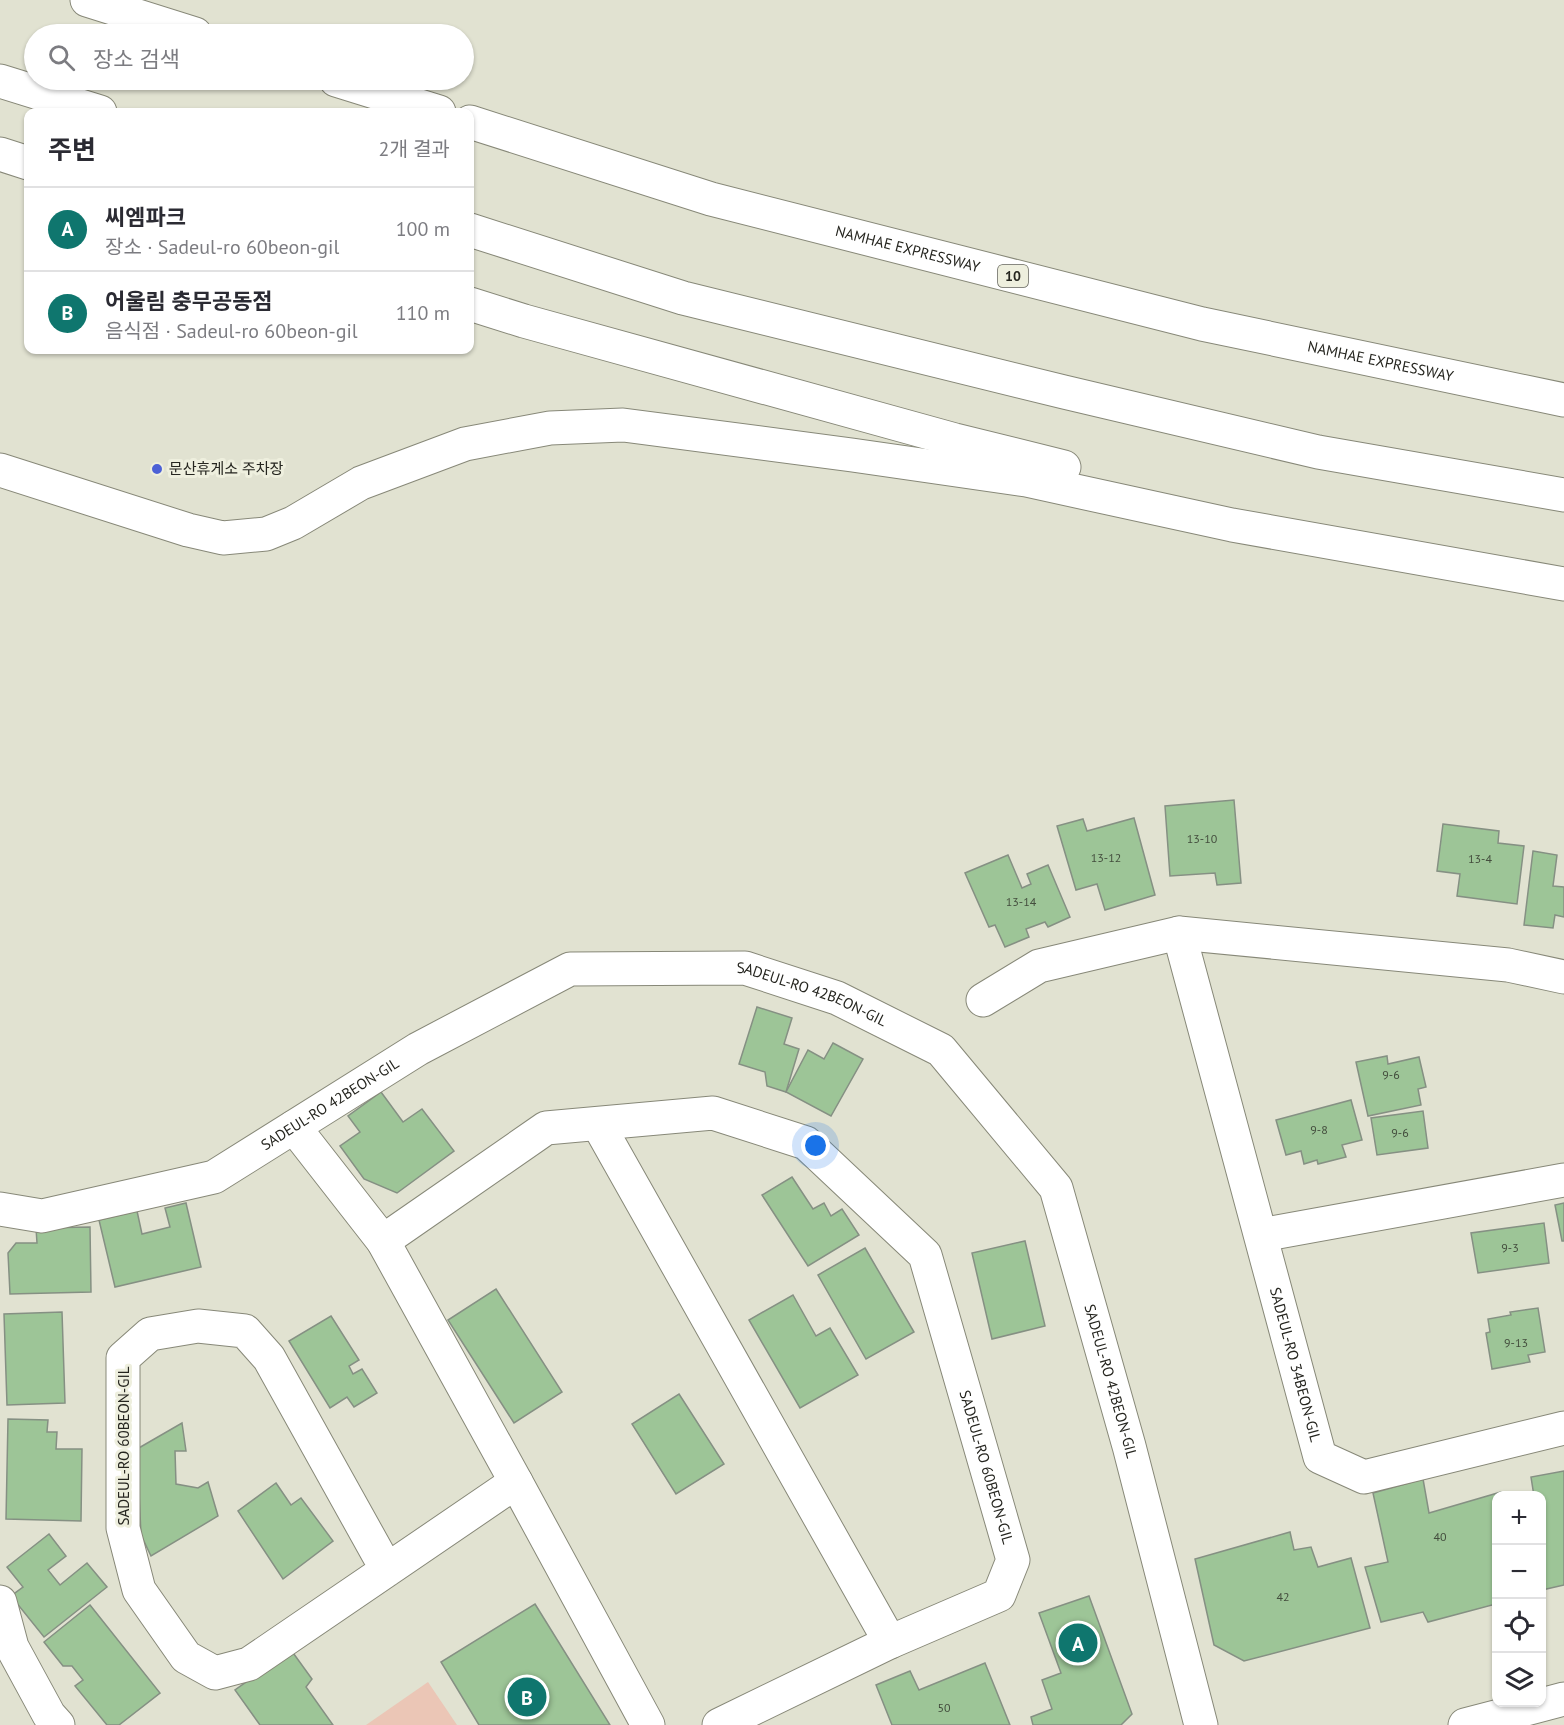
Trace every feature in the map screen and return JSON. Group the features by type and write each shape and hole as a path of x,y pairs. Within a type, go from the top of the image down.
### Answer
{"main road":[{"path":"87,0 163,24"},
{"path":"0,81 24,88"},
{"path":"29,90 87,108"},
{"path":"368,90 427,108"},
{"name":"NAMHAE EXPRESSWAY","path":"474,123 711,199 756,211 1202,324 1564,400"},
{"path":"0,154 24,162"},
{"path":"474,231 683,298 1064,392 1318,452 1564,495"},
{"path":"474,305 955,440 1492,571"},
{"path":"0,470 188,530 223,538 266,534 293,523 361,483 465,444 550,428 622,425 1026,480 1232,525 1564,584"},
{"path":"983,1000 1039,966 1179,933 1508,965 1564,977"},
{"name":"SADEUL-RO 34BEON-GIL","path":"1179,933 1320,1457 1364,1477 1564,1428"},
{"name":"SADEUL-RO 42BEON-GIL","path":"0,1209 42,1216 214,1177 418,1049 570,969 745,968 837,998 941,1050 1056,1188 1129,1446 1201,1725"},
{"name":"SADEUL-RO 60BEON-GIL","path":"382,1241 546,1128 713,1113 806,1143 925,1255 1013,1560 999,1595 890,1642 719,1725"},
{"path":"598,1124 890,1642"},
{"path":"294,1127 382,1241 648,1725"},
{"path":"1261,1235 1564,1179"},
{"name":"SADEUL-RO 60BEON-GIL","path":"387,1570 270,1358 245,1330 198,1326 150,1334 123,1358 123,1528 139,1590 186,1657 215,1673 249,1664 387,1570 516,1482"},
{"path":"0,1602 12,1647 48,1722"},
{"path":"1465,1725 1564,1699"}],"shaded area":[{"path":"428,1682 457,1725 366,1725"}],"building":[{"path":"1234,800 1241,883 1217,885 1215,873 1170,876 1165,806"},
{"path":"1134,818 1155,895 1105,910 1097,884 1076,890 1057,826 1083,819 1087,831"},
{"path":"1443,824 1499,831 1498,843 1524,846 1517,904 1457,896 1460,874 1437,871"},
{"path":"1533,851 1557,855 1553,886 1564,887 1564,917 1555,915 1553,928 1524,925"},
{"path":"1008,855 1022,888 1031,884 1027,874 1048,865 1070,917 1048,927 1045,922 1026,929 1029,937 1005,947 995,925 989,927 965,873"},
{"path":"757,1007 792,1018 784,1044 799,1049 786,1092 767,1086 765,1072 739,1064"},
{"path":"833,1043 863,1059 831,1116 786,1092 808,1050 824,1059"},
{"path":"1387,1056 1388,1064 1419,1057 1426,1087 1418,1089 1421,1105 1368,1116 1356,1062"},
{"path":"381,1092 403,1122 422,1109 454,1151 397,1193 364,1179 340,1146 360,1132 348,1116"},
{"path":"1351,1100 1362,1140 1342,1145 1346,1157 1318,1164 1317,1160 1304,1164 1301,1151 1286,1155 1276,1120"},
{"path":"1423,1111 1428,1148 1377,1155 1371,1118"},
{"path":"792,1177 813,1209 824,1203 831,1216 842,1209 859,1235 808,1266 762,1195"},
{"path":"186,1203 201,1267 115,1287 99,1220 137,1211 142,1234 170,1227 165,1208"},
{"path":"1564,1203 1564,1241 1562,1241 1555,1205"},
{"path":"1544,1223 1549,1263 1478,1273 1471,1233"},
{"path":"90,1227 91,1292 10,1294 8,1253 16,1243 37,1243 36,1228"},
{"path":"1025,1241 1045,1326 992,1339 972,1253"},
{"path":"865,1248 914,1332 866,1359 818,1275"},
{"path":"496,1289 562,1392 514,1423 448,1320"},
{"path":"793,1295 816,1336 830,1328 858,1375 800,1408 749,1320"},
{"path":"1538,1308 1545,1352 1528,1355 1530,1362 1492,1369 1486,1333 1490,1332 1488,1319 1511,1315 1510,1312"},
{"path":"62,1312 65,1403 7,1405 4,1314"},
{"path":"331,1316 359,1360 349,1366 353,1374 362,1369 377,1393 354,1407 347,1397 330,1408 289,1341"},
{"path":"679,1394 724,1464 676,1494 632,1424"},
{"path":"8,1419 48,1420 47,1432 57,1432 56,1449 82,1449 81,1521 6,1519"},
{"path":"182,1423 186,1451 175,1451 176,1484 198,1488 208,1482 218,1516 151,1556 141,1535 137,1449"},
{"path":"1564,1471 1564,1585 1546,1589 1546,1491 1533,1491 1531,1477"},
{"path":"1423,1479 1429,1513 1492,1495 1492,1605 1428,1622 1423,1612 1381,1622 1365,1567 1388,1562 1373,1493"},
{"path":"276,1483 291,1505 301,1498 333,1541 283,1579 238,1511"},
{"path":"1290,1532 1294,1550 1311,1547 1318,1567 1351,1558 1370,1628 1244,1661 1214,1645 1195,1559"},
{"path":"49,1534 66,1556 48,1570 60,1585 87,1563 107,1587 44,1637 11,1596 23,1587 7,1567"},
{"path":"1089,1596 1132,1714 1121,1725 1033,1725 1031,1717 1052,1709 1042,1680 1061,1673 1039,1613"},
{"path":"535,1604 610,1725 479,1725 441,1662"},
{"path":"90,1605 160,1693 119,1725 107,1725 75,1686 83,1680 72,1666 63,1666 44,1642"},
{"path":"291,1650 312,1679 306,1687 333,1725 260,1725 235,1690"},
{"path":"985,1663 1010,1725 892,1725 876,1685 910,1671 919,1690"}],"place":[{"name":"문산휴게소 주차장","path":"157,469"},
{"name":"씨엠파크","path":"1078,1643"},
{"name":"어울림 충무공동점","path":"527,1697"}]}
